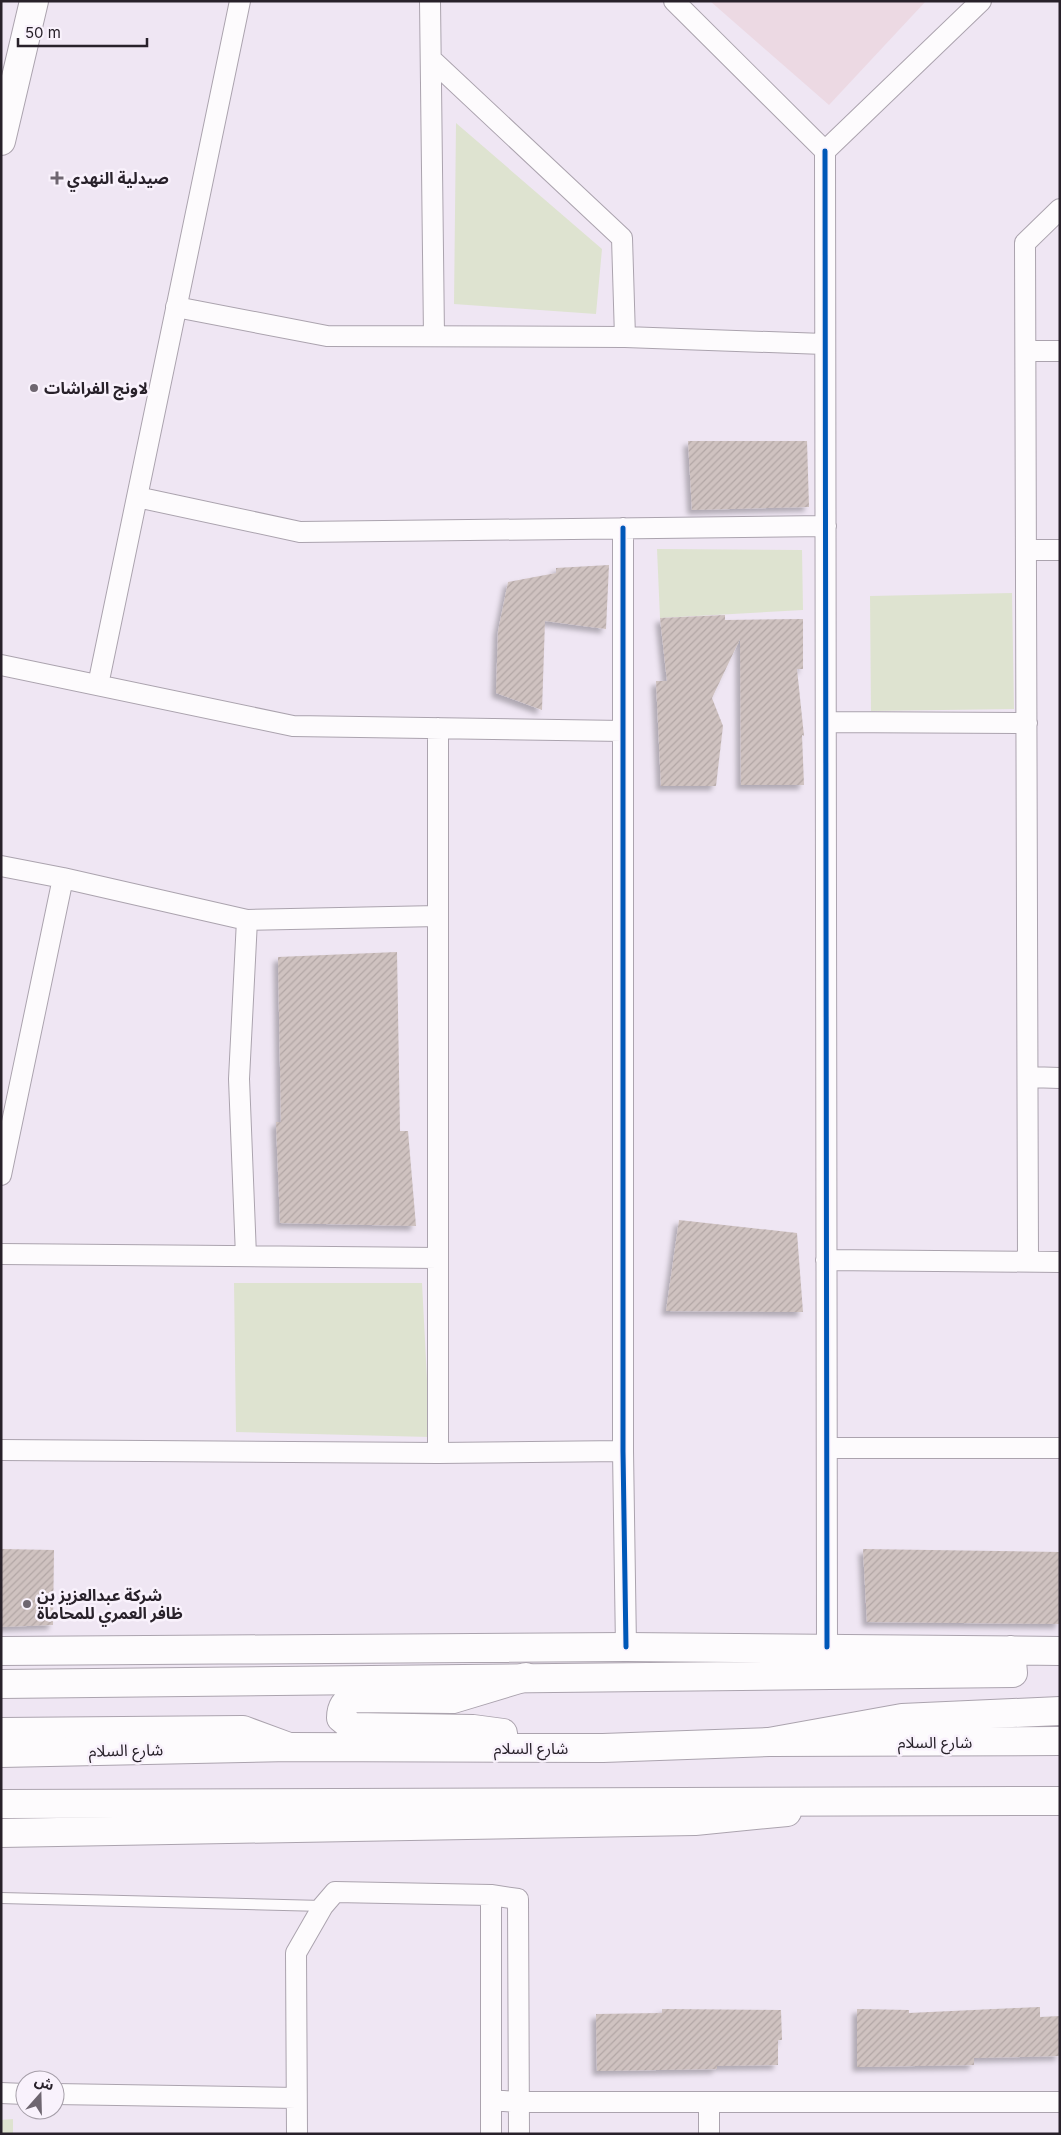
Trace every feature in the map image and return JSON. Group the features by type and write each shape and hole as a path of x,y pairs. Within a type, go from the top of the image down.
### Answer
{"main road":[{"path":"1,141 34,1"},
{"path":"1,1651 626,1647 827,1647 1060,1651"},
{"path":"1,1684 1013,1673 1012,1650"},
{"path":"526,1677 453,1699 354,1698 347,1700 341,1711 341,1718 352,1727 473,1729 603,1748"},
{"path":"769,1742 902,1718 1060,1711"},
{"path":"1,1732 243,1730 290,1747"},
{"name":"شارع السلام","path":"1,1753 290,1747 603,1748 769,1742 1060,1741"},
{"path":"1,1804 1060,1801"},
{"path":"1,1833 695,1821 878,1803"}],"street":[{"path":"98,685 240,1"},
{"path":"430,1 434,336"},
{"path":"674,1 825,151 827,1647"},
{"path":"825,151 981,1"},
{"path":"431,59 622,238 625,337"},
{"path":"1028,1262 1025,243 1060,209"},
{"path":"176,307 327,336 625,337 824,344"},
{"path":"1026,351 1060,351"},
{"path":"137,497 300,532 826,526"},
{"path":"623,528 623,1451 626,1647"},
{"path":"1026,550 1060,550"},
{"path":"1,665 293,726 624,731"},
{"path":"826,722 1027,723"},
{"path":"438,728 438,1453"},
{"path":"1,866 63,878 247,920 438,916"},
{"path":"1,1175 63,878"},
{"path":"246,1256 239,1079 247,920"},
{"path":"1028,1077 1060,1078"},
{"path":"1,1254 438,1258"},
{"path":"826,1260 1060,1262"},
{"path":"827,1448 1060,1448"},
{"path":"1,1450 438,1453 623,1451"},
{"path":"296,2134 296,1953 323,1906 335,1892 491,1895 518,1899 519,2134"},
{"path":"491,1895 491,2134"},
{"path":"1,2093 15,2094"},
{"path":"65,2094 296,2098"},
{"path":"491,2100 518,2102 1060,2102"},
{"path":"709,2102 709,2134"}],"lane":[{"path":"1,1898 323,1906"}],"shaded area":[{"path":"710,1 926,1 829,105"}],"green space":[{"path":"456,123 602,249 596,314 454,304"},
{"path":"657,549 802,550 803,610 660,618"},
{"path":"1012,593 1014,709 871,711 870,596"},
{"path":"234,1283 422,1283 430,1437 236,1432"},
{"path":"13,2119 13,2134 1,2134 1,2120"}],"building":[{"path":"688,441 807,441 809,507 692,510"},
{"path":"609,565 606,629 545,621 542,710 496,693 498,631 508,582 556,573 556,568"},
{"path":"725,615 725,620 803,619 803,669 797,669 804,736 802,735 804,785 741,785 740,639 712,698 723,726 716,786 661,786 656,681 667,681 660,618"},
{"path":"397,952 400,1131 408,1131 416,1226 280,1223 276,1122 281,1122 278,957"},
{"path":"679,1220 797,1233 803,1312 666,1311"},
{"name":"شركة عبدالعزيز بن ظافر العمري للمحاماة","path":"1,1549 54,1550 53,1625 1,1627"},
{"path":"863,1549 1060,1552 1060,1624 867,1622"},
{"path":"1040,2007 1040,2017 1060,2016 1060,2056 974,2058 974,2065 857,2067 857,2009 909,2010 909,2013"},
{"path":"662,2009 781,2010 782,2040 778,2040 778,2065 717,2066 717,2069 597,2071 596,2014 662,2013"}],"cycle path":[{"path":"825,151 827,1647"},
{"path":"623,528 623,1451 626,1647"}],"place":[{"name":"صيدلية النهدي","path":"57,178"},
{"name":"لاونج الفراشات","path":"34,388"},
{"name":"شركة عبدالعزيز بن ظافر العمري للمحاماة","path":"27,1604"}]}
